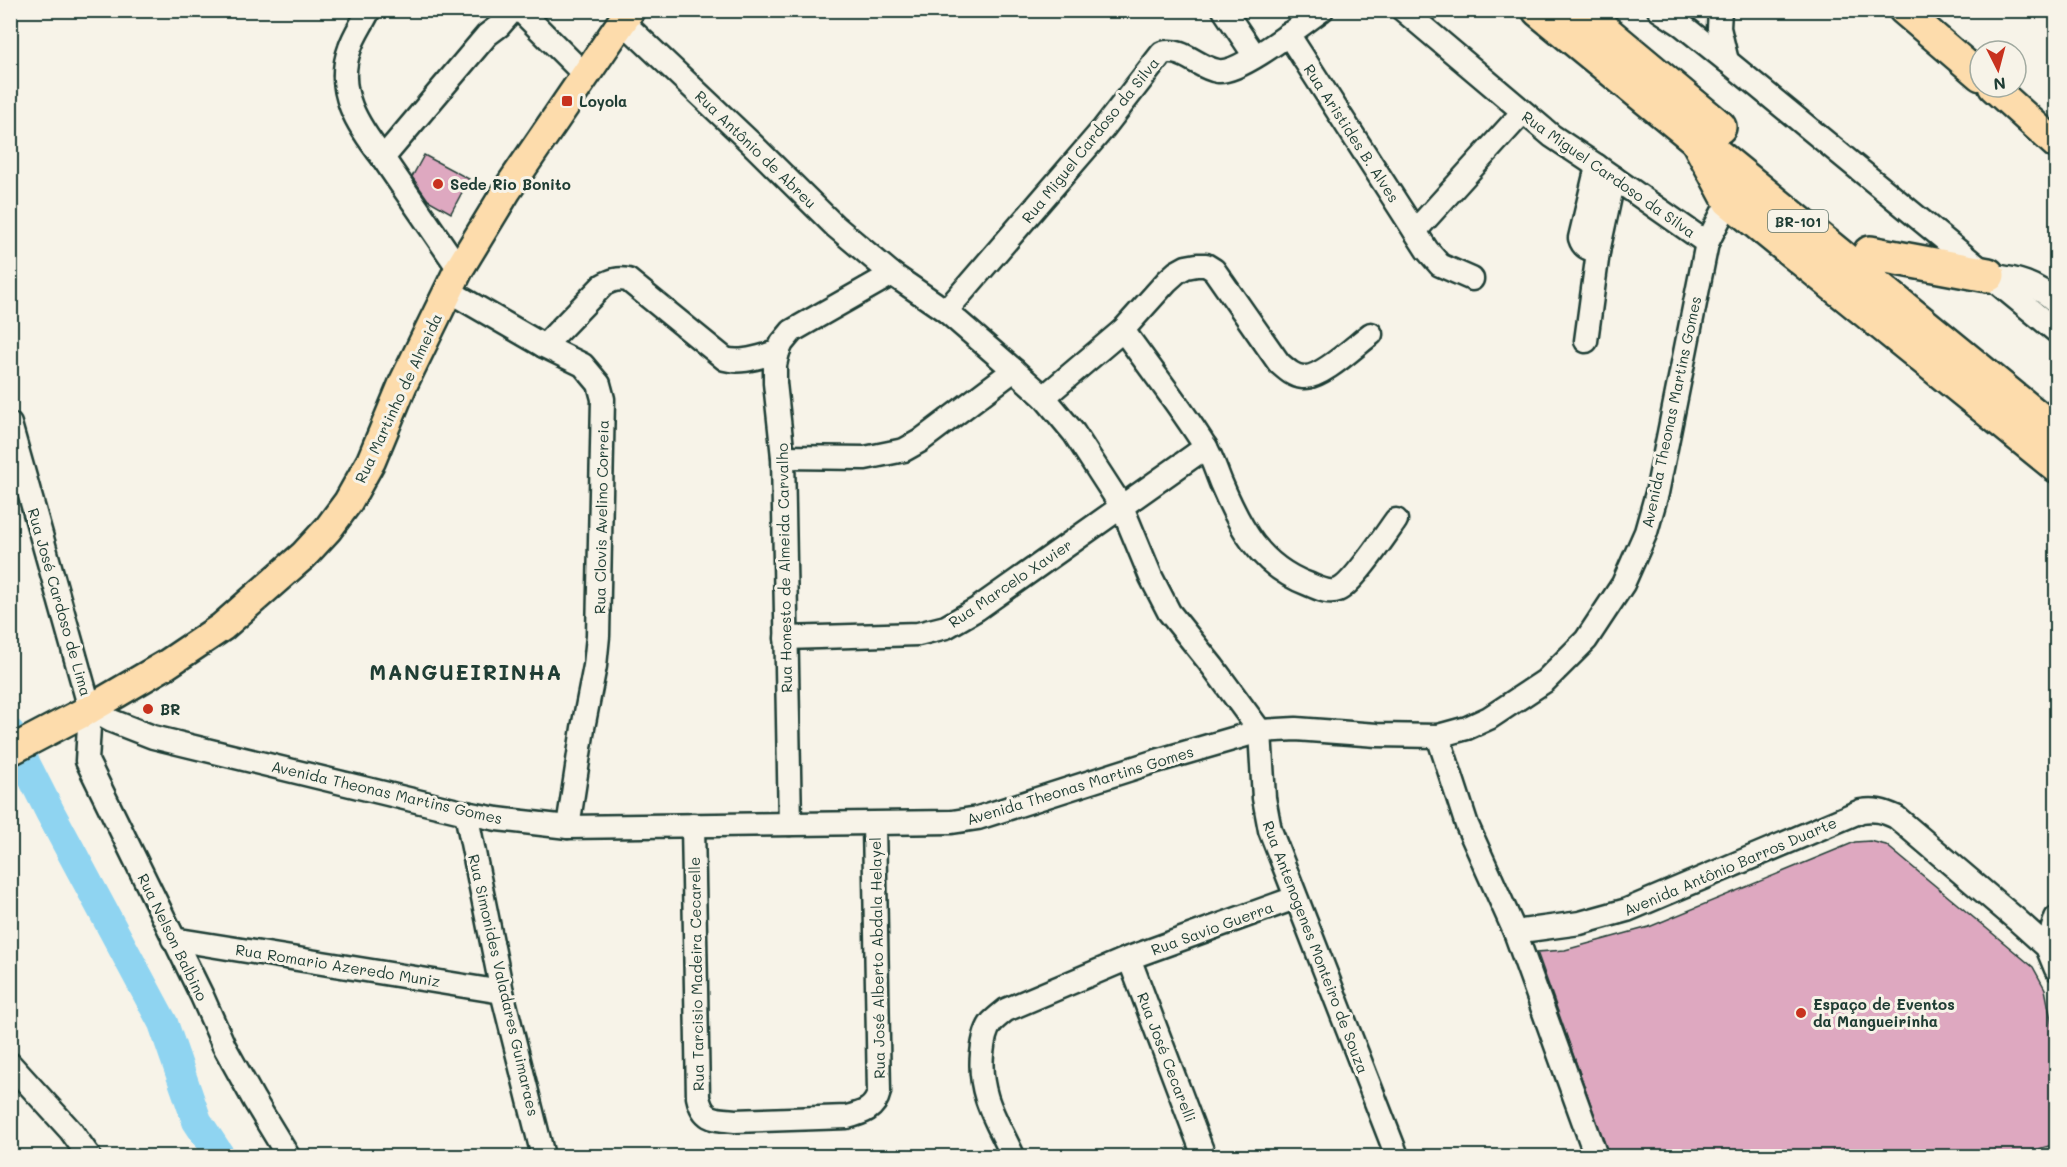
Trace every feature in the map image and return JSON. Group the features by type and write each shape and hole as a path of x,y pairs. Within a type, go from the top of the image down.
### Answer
{"highway":[{"name":"BR-101","path":"1539,10 2056,433"},
{"name":"BR-101","path":"1579,10 1870,253 2056,404"},
{"path":"1870,253 1988,275"}],"main road":[{"path":"1902,10 1968,66"},
{"name":"Rua Martinho de Almeida","path":"10,751 90,709 167,664 222,627 295,563 328,529 348,502 371,461 403,384 454,280 507,190 626,16"},
{"path":"2006,99 2056,144"},
{"path":"1692,134 1728,202 2056,468"}],"street":[{"path":"369,10 350,48 344,72 344,86 351,110 362,131 383,158 454,280"},
{"path":"383,158 487,35 499,26 513,10"},
{"path":"520,10 585,75"},
{"path":"1224,10 1255,56"},
{"name":"Rua Miguel Cardoso da Silva","path":"946,311 1103,129 1162,53 1170,50 1183,54 1210,69 1220,72 1228,71 1255,56 1322,10"},
{"name":"Rua Miguel Cardoso da Silva","path":"1403,10 1522,113 1552,136 1707,243"},
{"path":"1659,10 1727,61 2056,331"},
{"path":"1720,10 1719,28 1727,61"},
{"name":"Rua Antônio de Abreu","path":"626,16 835,226 892,274 946,311 1044,397 1074,433 1122,507 1150,577 1169,612 1213,667 1260,732"},
{"name":"Rua Aristides B. Alves","path":"1288,34 1415,231 1440,265 1472,279"},
{"path":"1415,231 1522,113"},
{"path":"1586,341 1598,252 1587,248 1582,244 1580,238 1606,172"},
{"name":"Avenida Theonas Martins Gomes","path":"90,709 112,721 153,736 466,813 568,828 952,822 978,818 1153,762 1260,732 1296,729 1377,735 1438,736 1467,728 1489,718 1545,681 1586,640 1623,584 1646,532 1657,492 1707,243 1728,202"},
{"path":"1044,397 1123,330 1167,281 1186,267 1197,265 1214,270 1279,363 1292,375 1316,376 1371,334"},
{"path":"544,346 603,285 611,280 620,279 628,280 725,359 742,360 778,352 782,343 802,324 892,274"},
{"path":"1988,275 2018,279 2043,290 2056,302"},
{"name":"Rua Clovis Avelino Correia","path":"454,280 544,346 584,366 598,384 603,399 598,636 568,828"},
{"path":"1123,330 1206,447 1231,506 1246,534 1264,558 1281,572 1324,591 1337,591 1344,588 1396,520"},
{"name":"Rua Honesto de Almeida Carvalho","path":"778,352 775,383 783,458 790,824"},
{"path":"783,458 865,458 912,446 1014,370"},
{"name":"Rua José Cardoso de Lima","path":"10,424 90,709"},
{"name":"Rua Marcelo Xavier","path":"786,638 918,634 946,627 977,609 1206,447"},
{"name":"Rua Nelson Balbino","path":"90,709 87,761 224,1046 288,1156"},
{"name":"Rua Antenogenes Monteiro de Souza","path":"1260,732 1266,815 1295,898 1397,1156"},
{"path":"1438,736 1467,825 1515,932 1596,1156"},
{"name":"Avenida Antônio Barros Duarte","path":"1515,932 1580,923 1627,910 1873,809 1896,817 2009,912 2047,947 2056,969"},
{"name":"Rua Simonides Valadares Guimaraes","path":"466,813 502,992 543,1156"},
{"name":"Rua José Alberto Abdala Helayel","path":"874,824 879,1092"},
{"name":"Rua Tarcisio Madeira Cecarelle","path":"693,825 700,1108 712,1118 735,1121 847,1117 870,1108 877,1102 879,1092"},
{"name":"Rua Savio Guerra","path":"1013,1156 993,1116 980,1072 983,1044 990,1024 1006,1010 1129,958 1295,898"},
{"path":"2047,947 2056,918"},
{"name":"Rua Romario Azeredo Muniz","path":"173,939 502,992"},
{"name":"Rua José Cecarelli","path":"1129,958 1204,1156"},
{"path":"10,1064 71,1131 89,1156"}],"building":[{"name":"Sede Rio Bonito","path":"424,155 469,179 451,213 428,200 412,177"},
{"name":"Espaço de Eventos da Mangueirinha","path":"1870,841 1886,845 2033,967 2045,989 2056,1045 2056,1144 2014,1156 1609,1156 1537,952 1565,950 1649,927 1855,842"}],"waterway":[{"path":"10,733 163,1023 197,1121 220,1156"}],"place":[{"name":"Loyola","path":"567,101"},
{"name":"Sede Rio Bonito","path":"438,184"},
{"name":"BR","path":"148,709"},
{"name":"Espaço de Eventos da Mangueirinha","path":"1801,1013"}],"district":[{"name":"MANGUEIRINHA","path":"466,671"}]}
